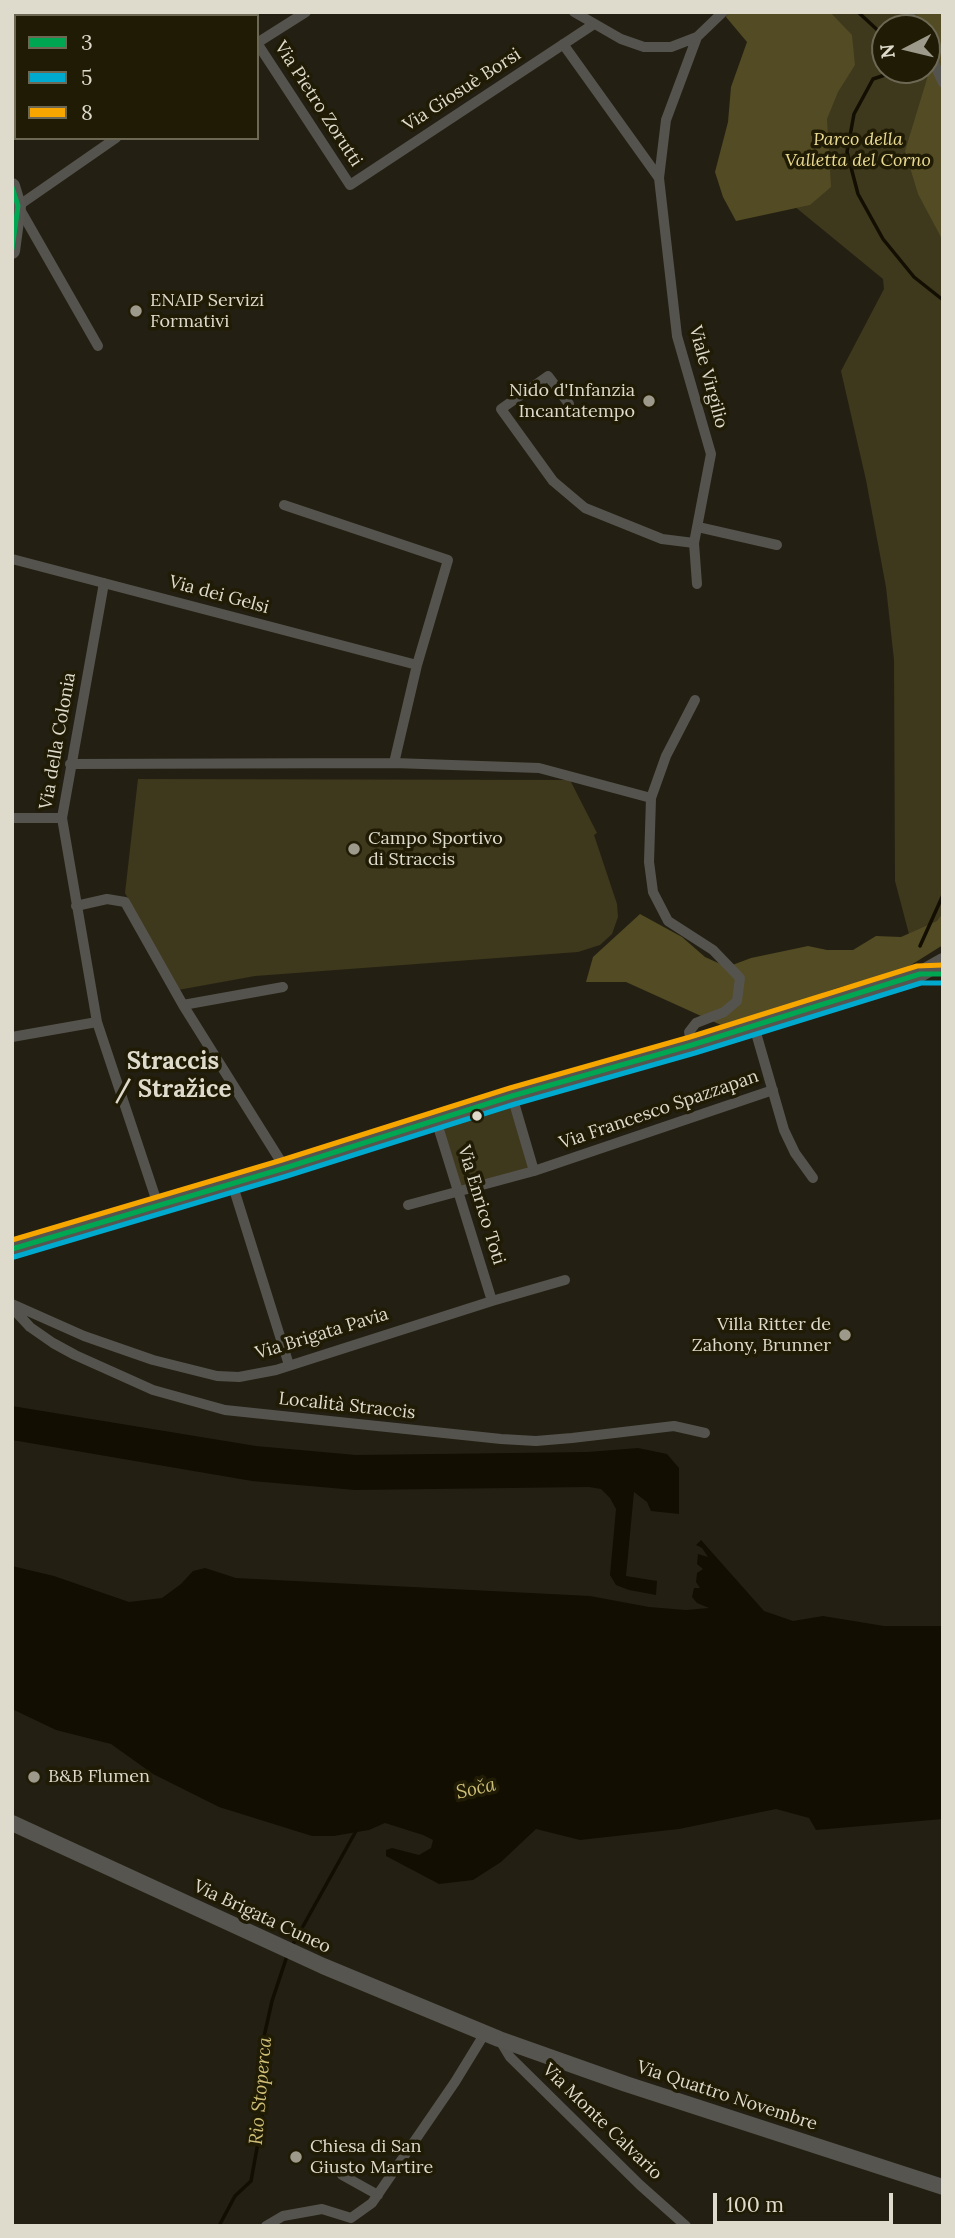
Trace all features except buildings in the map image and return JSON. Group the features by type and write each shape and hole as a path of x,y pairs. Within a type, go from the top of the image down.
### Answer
{"street":[{"path":"259,42 306,12"},
{"path":"575,12 594,24 644,47 671,47 697,37 723,12"},
{"name":"Via Giosuè Borsi","path":"350,185 594,24"},
{"name":"Viale Virgilio","path":"697,37 666,120 659,178 677,336 711,454 694,543 697,584"},
{"name":"Viale Virgilio","path":"563,44 659,178"},
{"name":"Via Pietro Zorutti","path":"259,46 350,185"},
{"path":"12,251 18,206 113,140"},
{"path":"12,186 18,206 98,346"},
{"path":"569,404 548,376 501,409 553,481 585,508 662,539 694,543"},
{"path":"284,505 448,560 417,665 394,763"},
{"path":"698,527 777,545"},
{"name":"Via dei Gelsi","path":"12,559 417,665"},
{"name":"Via della Colonia","path":"104,583 62,818 97,1022 158,1205"},
{"path":"692,1045 689,1032 696,1023 724,1012 737,1001 740,978 713,950 668,920 653,892 649,862 651,798 666,757 695,700"},
{"path":"70,764 394,763 540,768 651,798"},
{"path":"12,818 62,818"},
{"path":"75,906 107,900 125,902 183,1005 285,1168"},
{"path":"12,1249 285,1168 512,1096 754,1026 920,974 943,961"},
{"path":"920,974 943,974"},
{"path":"183,1005 283,987"},
{"path":"12,1037 97,1022"},
{"name":"Via Francesco Spazzapan","path":"408,1206 534,1171 773,1090 754,1026"},
{"path":"773,1090 784,1130 795,1153 813,1178"},
{"path":"512,1096 534,1171"},
{"name":"Via Enrico Toti","path":"436,1120 492,1301"},
{"path":"232,1183 289,1366"},
{"name":"Via Brigata Pavia","path":"13,1305 84,1336 152,1360 217,1376 239,1377 258,1375 289,1366 565,1280"},
{"name":"Località Straccis","path":"13,1305 30,1326 75,1355 153,1390 225,1410 536,1441 674,1426 705,1433"},
{"name":"Via Brigata Cuneo","path":"12,1823 289,1951 492,2036"},
{"path":"266,2226 283,2216 322,2209 351,2218 372,2203 455,2082 492,2036"},
{"name":"Via Quattro Novembre","path":"492,2036 626,2084 943,2187"},
{"name":"Via Monte Calvario","path":"492,2036 639,2185 686,2226"},
{"path":"342,2175 378,2195"}],"green space":[{"name":"Parco della Valletta del Corno","path":"754,12 943,12 943,933 914,953 895,881 894,660 886,587 866,480 841,371 884,289 883,279 794,206"},
{"path":"138,779 570,780 597,833 594,835 617,904 618,917 612,934 600,945 578,952 255,976 178,990 125,893"},
{"path":"512,1096 534,1171 458,1192 436,1120"}],"shaded area":[{"path":"728,12 830,12 852,35 855,65 838,92 827,119 831,187 810,205 736,221 723,197 715,172 728,122 731,87 747,42 726,17"},
{"path":"913,12 943,12 943,241 918,194 905,151 925,84 941,84 941,14"},
{"path":"943,913 943,945 903,970 721,1025 626,982 586,982 593,957 640,914 682,937 705,957 727,967 751,958 808,946 827,950 853,950 876,936 901,937 937,921"}],"water":[{"path":"12,1406 256,1446 356,1455 588,1452 638,1448 667,1454 679,1468 679,1514 651,1511 647,1502 634,1492 626,1576 657,1581 656,1595 616,1585 610,1575 616,1509 601,1489 355,1490 252,1481 12,1440"},
{"name":"Soča","path":"701,1540 764,1611 793,1621 823,1616 884,1626 943,1626 943,1819 816,1830 809,1818 776,1809 679,1829 580,1840 536,1829 501,1862 473,1880 439,1884 386,1856 386,1850 392,1848 419,1855 431,1848 433,1840 423,1835 385,1823 369,1830 334,1836 312,1836 219,1807 153,1774 111,1744 56,1730 12,1709 12,1566 54,1576 129,1602 162,1598 193,1571 205,1568 236,1578 590,1596 649,1607 686,1610 709,1608 697,1603 692,1597 694,1588 700,1588 696,1582 697,1573 703,1569 697,1564 698,1554 708,1557 702,1548 696,1545"}],"waterway":[{"path":"858,12 871,24"},
{"path":"871,83 854,114 847,152 858,194 883,239 914,277 943,300"},
{"path":"920,946 943,895"},
{"name":"Rio Stoperca","path":"292,1946 356,1831"},
{"name":"Rio Stoperca","path":"219,2226 235,2196 251,2181 262,2121 261,2050 272,2001 287,1956"}],"transit line":[{"name":"3","path":"12,187 18,206 12,249"},
{"name":"8","path":"12,1240 282,1160 510,1088 690,1037 917,966 943,965"},
{"name":"3","path":"12,1249 920,974 943,974"},
{"name":"5","path":"14,1257 921,983 943,983"}],"place":[{"name":"ENAIP Servizi Formativi","path":"136,311"},
{"name":"Nido d'Infanzia Incantatempo","path":"649,401"},
{"name":"Campo Sportivo di Straccis","path":"354,849"},
{"name":"Villa Ritter de Zahony, Brunner","path":"845,1335"},
{"name":"B&B Flumen","path":"34,1777"},
{"name":"Chiesa di San Giusto Martire","path":"296,2157"}],"district":[{"name":"Straccis / Stražice","path":"173,1076"}]}
